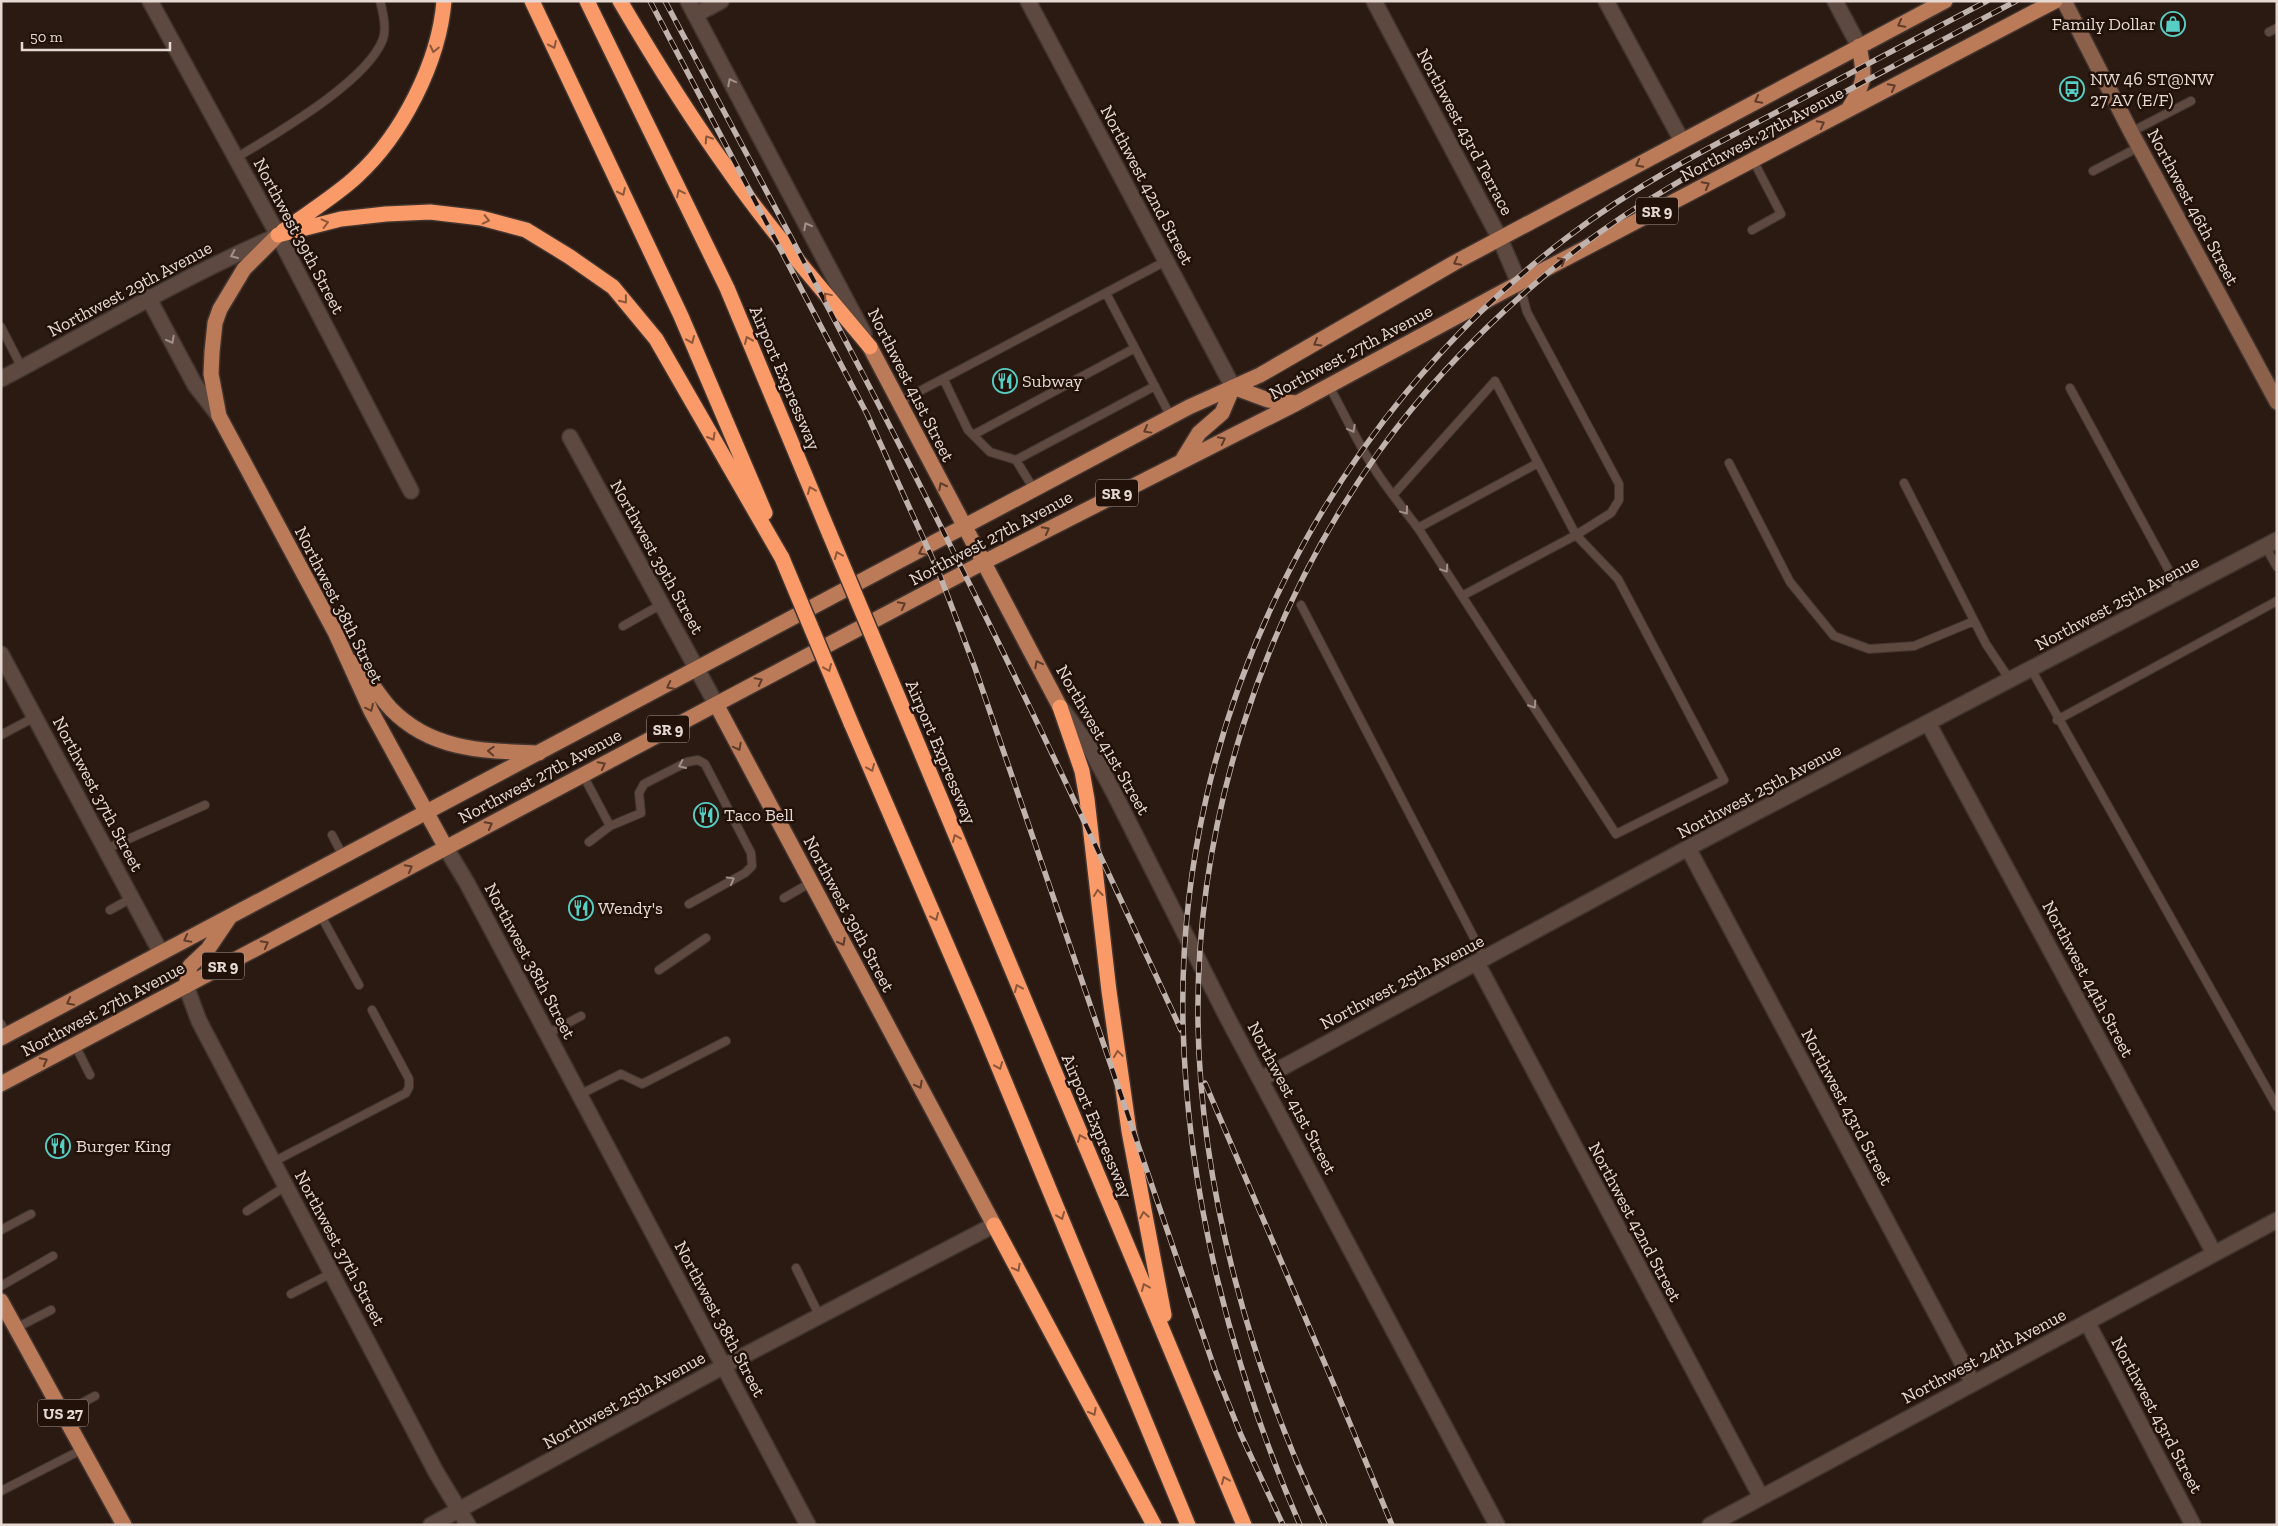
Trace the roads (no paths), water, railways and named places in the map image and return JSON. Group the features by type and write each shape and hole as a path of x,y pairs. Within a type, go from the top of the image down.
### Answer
{"highway":[{"path":"278,235 357,177 388,142 413,102 432,58 444,1"},
{"path":"532,1 681,316 749,473 782,558 980,1022 1188,1525"},
{"name":"Airport Expressway","path":"587,1 727,288 1244,1525"},
{"path":"620,1 654,58 729,171 786,248 870,346"},
{"path":"278,235 341,219 430,212 481,218 526,230 570,257 613,287 656,340 782,558"},
{"path":"1060,707 1082,771 1087,799 1109,990 1129,1131 1171,1348"},
{"path":"994,1224 1154,1525"}],"main road":[{"name":"Northwest 27th Avenue","path":"3,1032 161,953 540,752 698,672 1171,417 1268,371 1500,239 1944,1"},
{"name":"Northwest 27th Avenue","path":"1,1084 984,562 1297,403 1519,283 2055,1"},
{"path":"1848,109 1862,87 1863,68 1859,46"},
{"name":"Northwest 38th Street","path":"278,235 235,280 218,316 213,338 212,374 219,416 335,632 371,711 446,848"},
{"name":"Northwest 41st Street","path":"870,346 1060,707"},
{"path":"1182,460 1199,433 1222,413 1233,387 1268,400 1297,403"},
{"path":"335,632 382,698 406,722 419,731 433,739 458,747 490,751 540,752"},
{"name":"Northwest 39th Street","path":"716,704 878,1018 994,1224"},
{"path":"186,986 190,966 208,949 230,916"},
{"name":"US 27","path":"1,1300 124,1525"}],"street":[{"name":"Northwest 39th Street","path":"150,1 278,235 411,490"},
{"name":"Northwest 41st Street","path":"688,1 870,346"},
{"path":"696,15 721,1"},
{"name":"Northwest 42nd Street","path":"1028,1 1233,387"},
{"name":"Northwest 43rd Terrace","path":"1374,1 1500,239 1519,283"},
{"path":"1606,1 1682,141"},
{"path":"1835,1 1859,46"},
{"name":"Northwest 46th Street","path":"2064,1 2131,132 2277,402"},
{"name":"Northwest 29th Avenue","path":"1,380 148,297 215,263 278,235"},
{"name":"Northwest 38th Street","path":"148,297 195,386 219,416"},
{"name":"Northwest 39th Street","path":"570,437 716,704"},
{"name":"Northwest 25th Avenue","path":"1261,1080 1688,848 2271,543"},
{"name":"Northwest 37th Street","path":"1,654 161,953"},
{"name":"Northwest 41st Street","path":"1060,707 1090,748 1261,1080 1497,1525"},
{"name":"Northwest 44th Street","path":"1928,723 2214,1253"},
{"name":"Northwest 38th Street","path":"446,848 467,883 808,1525"},
{"name":"Northwest 43rd Street","path":"1688,848 1973,1383"},
{"name":"Northwest 42nd Street","path":"1481,961 1761,1497"},
{"name":"Northwest 37th Street","path":"186,986 199,1021 436,1472 468,1525"},
{"name":"Northwest 24th Avenue","path":"1710,1525 2277,1220"},
{"name":"Northwest 25th Avenue","path":"431,1525 724,1366 994,1224"},
{"name":"Northwest 43rd Street","path":"2087,1322 2193,1525"}],"lane":[{"path":"236,158 309,111 354,77 376,52 384,38 383,11 380,1"},
{"path":"2268,32 2277,28"},
{"path":"2131,132 2191,101"},
{"path":"2093,171 2139,147"},
{"path":"1752,230 1781,214 1753,160"},
{"path":"899,402 944,380 1166,261"},
{"path":"1462,596 1576,535 1611,513 1619,500 1619,484 1527,312 1519,283"},
{"path":"1106,293 1171,417"},
{"path":"1,327 22,368"},
{"path":"973,435 1135,348"},
{"path":"944,380 968,430 990,452 1016,460 1036,491"},
{"path":"1329,386 1374,467 1393,495 1418,528 1616,834 1724,780 1618,579 1576,535 1495,381 1393,495"},
{"path":"1016,460 1155,386"},
{"path":"2070,388 2180,591"},
{"path":"1418,528 1538,463"},
{"path":"1729,463 1790,582 1834,636 1869,649 1914,646 1974,621"},
{"path":"1904,483 1986,644 2010,680"},
{"path":"2271,543 2277,567"},
{"path":"2057,720 2277,600"},
{"path":"623,626 662,604"},
{"path":"1301,605 1481,961"},
{"path":"2031,669 2057,720 2277,1107"},
{"path":"1,735 35,717"},
{"path":"589,842 610,826 642,813 639,793 644,784 687,762 698,760 704,764 751,853 752,866 745,872 689,904"},
{"path":"583,775 610,826"},
{"path":"106,849 205,805"},
{"path":"332,835 343,856"},
{"path":"784,898 810,883"},
{"path":"110,910 132,898"},
{"path":"320,914 359,985"},
{"path":"659,970 706,938"},
{"path":"273,1162 406,1093 410,1087 409,1079 372,1010"},
{"path":"547,1034 581,1016"},
{"path":"580,1095 621,1074 642,1084 726,1041"},
{"path":"75,1045 90,1075"},
{"path":"247,1210 286,1186"},
{"path":"1,1230 31,1214"},
{"path":"1,1286 53,1256"},
{"path":"796,1268 820,1317"},
{"path":"292,1294 332,1273"},
{"path":"16,1328 51,1310"},
{"path":"63,1413 94,1396"},
{"path":"1,1491 83,1449"}],"railway":[{"path":"650,1 867,414 939,573 975,668 1215,1370 1241,1435 1283,1525"},
{"path":"665,1 920,485 1070,792 1181,1030"},
{"path":"1300,1525 1254,1405 1234,1343 1218,1280 1193,1152 1186,1088 1183,1024 1188,910 1206,798 1238,688 1283,584 1339,485 1406,393 1483,310 1569,236 1618,201 1695,155 1987,1"},
{"path":"1325,1525 1275,1406 1235,1280 1220,1216 1201,1088 1198,1024 1200,949 1209,873 1223,798 1243,725 1269,653 1301,583 1337,516 1378,453 1422,396 1446,369 1524,293 1605,228 1657,194 1739,148 2016,1"},
{"path":"1205,1083 1392,1525"}],"place":[{"name":"Family Dollar","path":"2173,24"},
{"name":"NW 46 ST@NW 27 AV (E/F)","path":"2072,89"},
{"name":"Subway","path":"1005,381"},
{"name":"Taco Bell","path":"706,815"},
{"name":"Wendy's","path":"581,908"},
{"name":"Burger King","path":"58,1146"}]}
